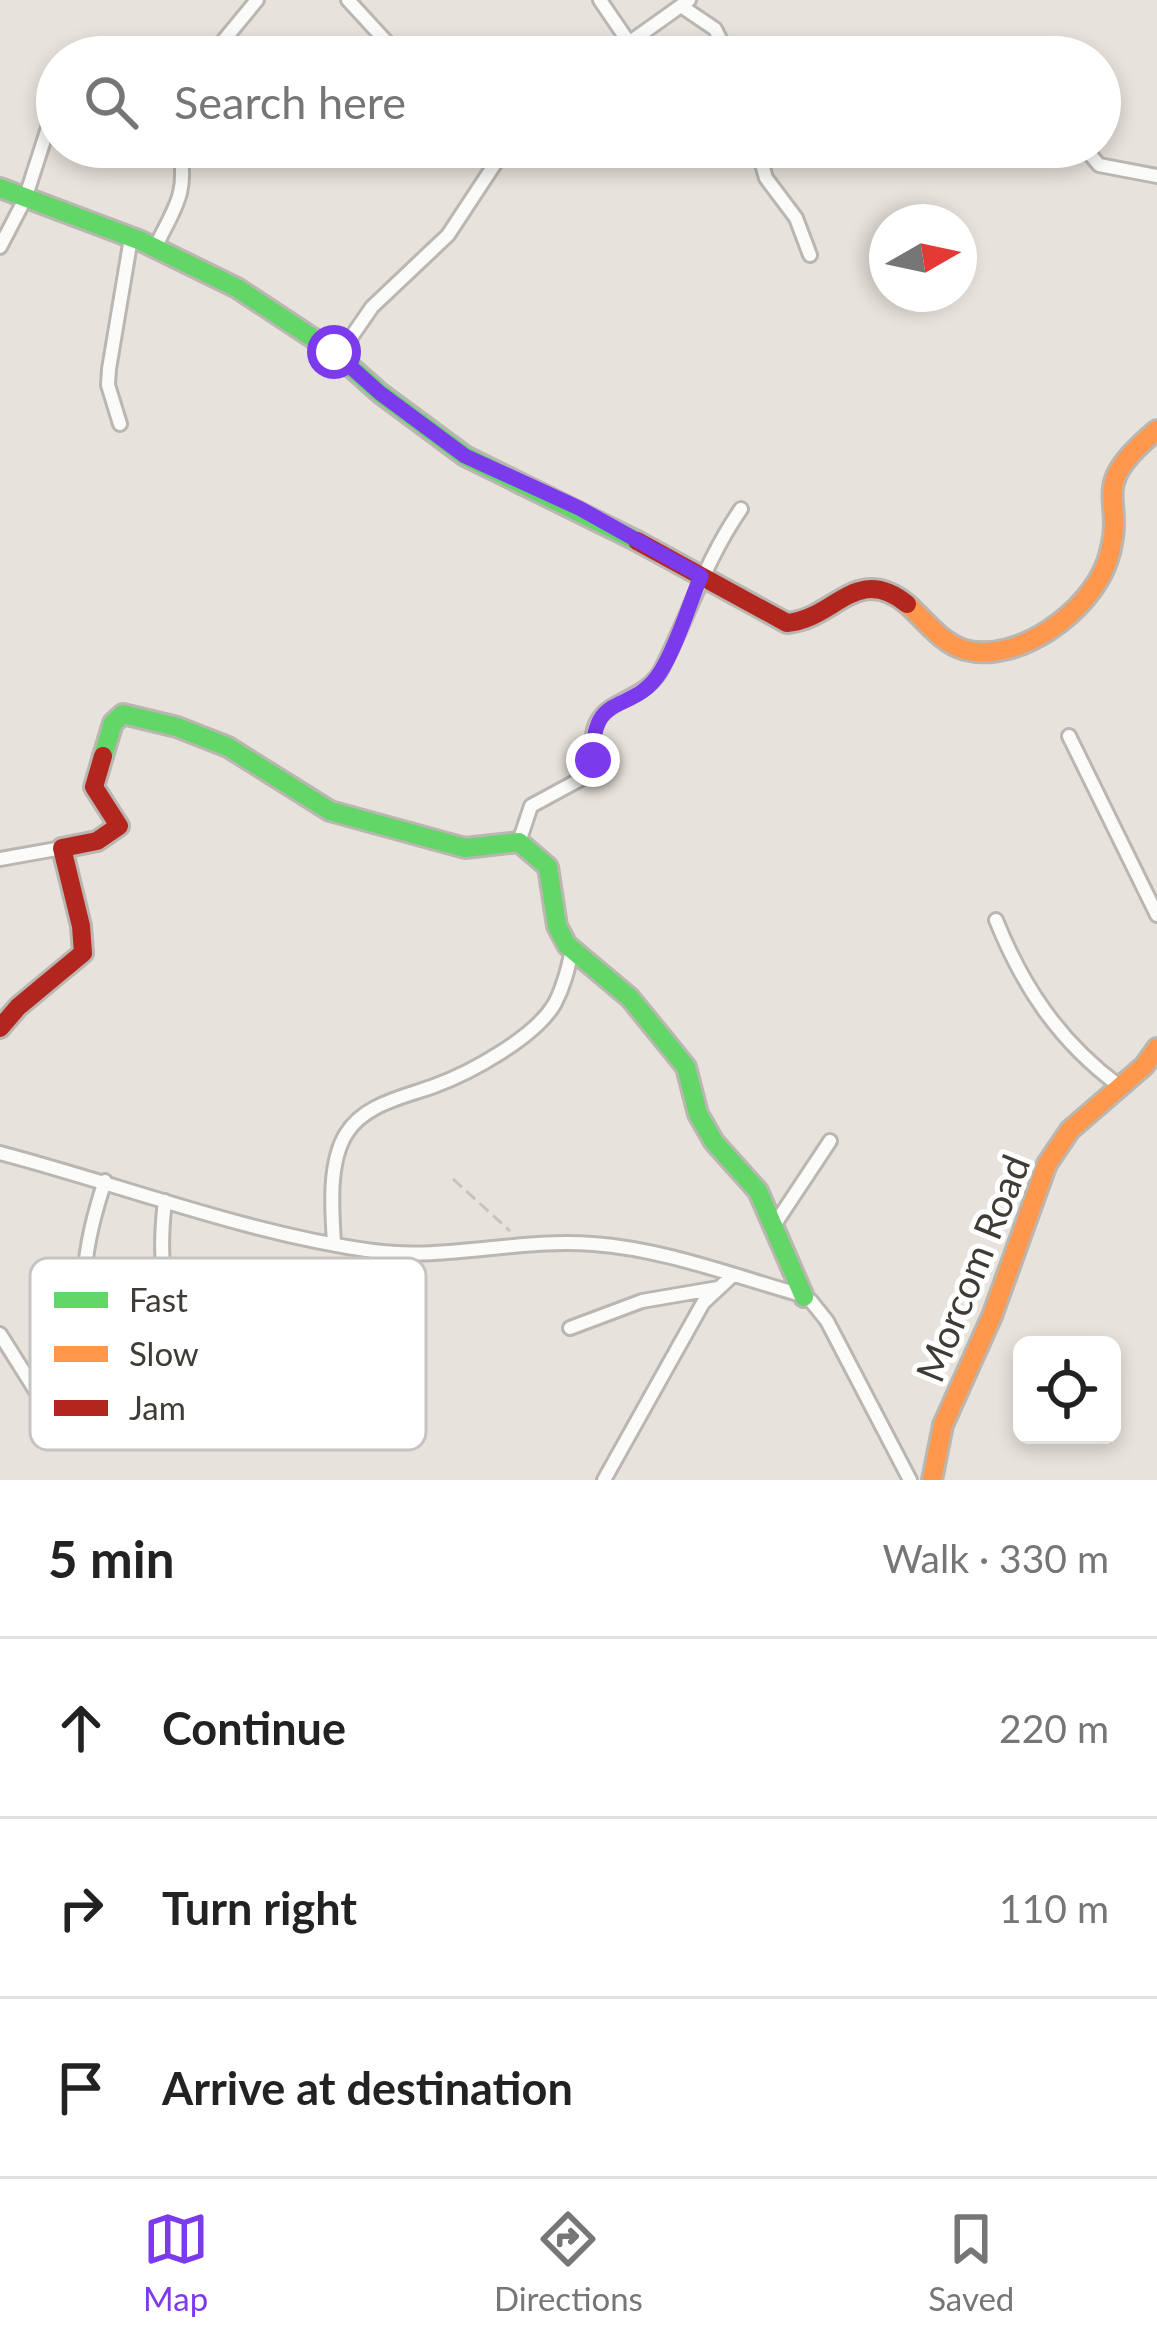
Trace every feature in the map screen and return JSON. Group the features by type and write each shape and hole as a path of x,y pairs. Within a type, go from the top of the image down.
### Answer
{"street":[{"path":"227,36 257,0"},
{"path":"348,0 381,36"},
{"path":"600,0 625,36"},
{"path":"641,36 685,3 719,36"},
{"path":"0,248 26,199 36,167"},
{"path":"155,248 179,206 182,168"},
{"path":"334,352 372,307 448,235 492,168"},
{"path":"763,168 796,218 810,256"},
{"path":"1115,168 1157,176"},
{"path":"0,188 155,248 237,288 334,352 465,456 579,508 787,622 811,619 853,593 870,589 889,592 944,643 959,650 981,652 1032,640 1074,610 1104,568 1112,544 1111,484 1122,463 1157,430"},
{"path":"120,424 108,386 109,369 131,238"},
{"path":"519,842 531,806 590,774 594,730 601,714 638,694 659,674 701,576 741,509"},
{"path":"0,859 97,841 119,826 94,787 113,723 123,714 177,727 228,747 330,811 466,848 519,842 548,867 557,926 572,950 630,998 686,1066 698,1114 714,1142 758,1191 776,1224 803,1297 827,1321 910,1480"},
{"path":"1069,736 1157,915"},
{"path":"0,1028 16,1007 83,953 82,928 65,876 62,848"},
{"path":"996,920 1029,990 1058,1033 1118,1085"},
{"path":"334,1243 331,1202 344,1136 368,1111 460,1076 532,1028 553,1007 572,950"},
{"name":"Morcom Road","path":"932,1480 943,1425 992,1316 1048,1164 1070,1130 1144,1066 1157,1048"},
{"path":"776,1224 830,1142"},
{"path":"0,1153 281,1235 419,1255 524,1244 592,1244 650,1252 803,1297"},
{"path":"89,1258 91,1222 105,1181"},
{"path":"163,1258 165,1201"},
{"path":"604,1480 703,1303 732,1276"},
{"path":"570,1328 642,1301 719,1288"},
{"path":"0,1334 30,1382"}],"path":[{"path":"453,1179 524,1244"}],"traffic: fast":[{"path":"0,188 141,241 237,288 334,352 465,456 637,541"},
{"path":"103,756 113,723 123,714 177,727 228,747 330,811 465,848 519,842 548,867 557,926 567,945 630,998 686,1067 698,1114 714,1142 758,1191 804,1297"}],"traffic: slow":[{"path":"907,604 941,637 965,650 1008,649 1050,630 1098,580 1113,540 1114,481 1134,451 1157,430"},
{"path":"932,1480 943,1425 992,1316 1047,1164 1070,1130 1144,1066 1157,1048"}],"traffic: jam":[{"path":"637,541 787,623 819,613 859,591 889,593 907,604"},
{"path":"0,1028 83,953 62,848 97,841 119,826 94,787 103,756"}],"route":[{"path":"334,352 465,456 579,508 701,576 659,674 596,722 593,760"}]}
